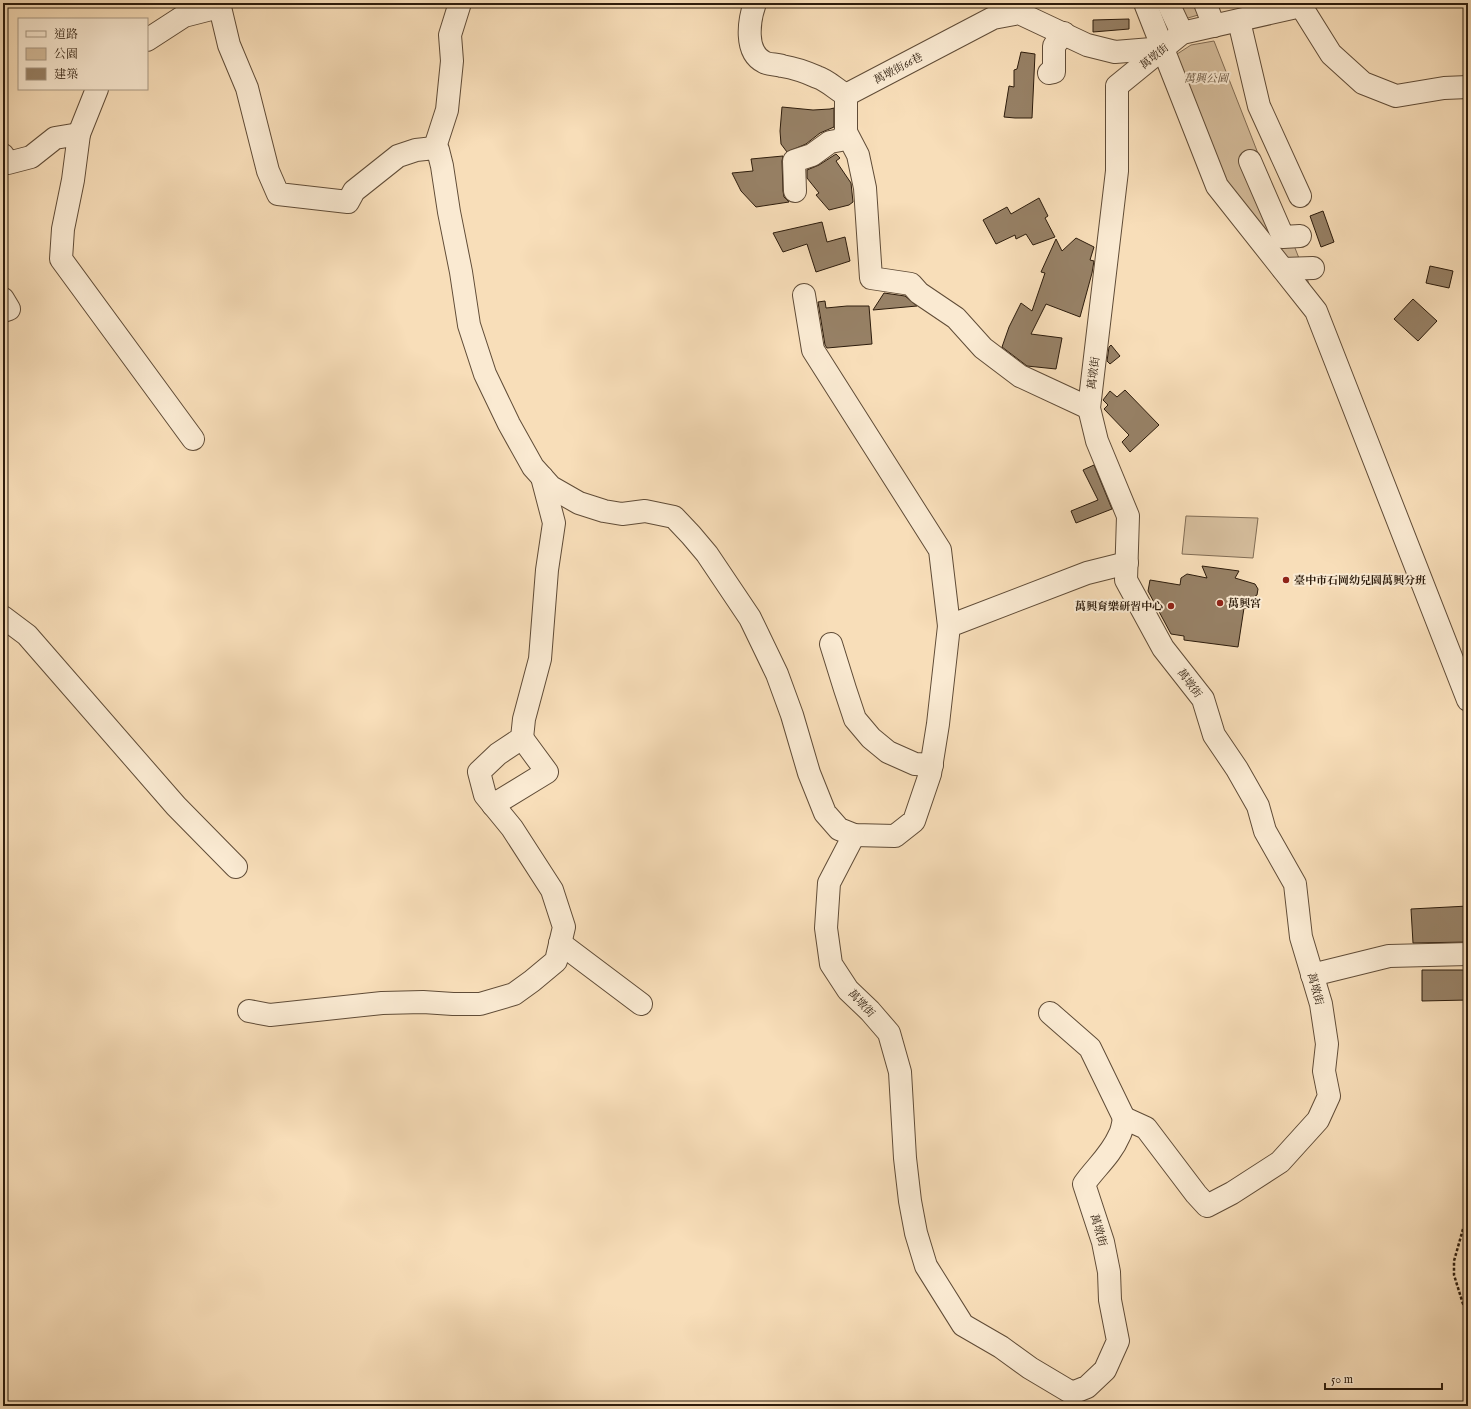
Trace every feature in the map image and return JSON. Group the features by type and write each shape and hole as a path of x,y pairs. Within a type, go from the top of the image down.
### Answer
{"street":[{"path":"436,144 447,110 452,62 450,35 460,3"},
{"path":"755,3 750,17 750,30 751,44 757,57 765,63 783,66 819,77 846,95 846,132 858,155 865,188 871,278 911,284 919,293 956,318 983,348 1020,376 1089,408"},
{"path":"1145,3 1164,48 1217,186 1316,311 1468,700"},
{"path":"1168,3 1182,33"},
{"path":"1205,3 1214,26"},
{"name":"萬墩街","path":"854,835 829,883 826,928 831,964 848,990 870,1011 888,1033 900,1072 904,1144 910,1201 916,1233 926,1266 963,1325 1001,1347 1030,1368 1072,1393 1087,1387 1105,1370 1118,1341 1110,1300 1109,1272 1103,1242 1084,1184 1110,1153 1120,1135 1124,1118 1146,1128 1196,1194 1207,1206 1232,1193 1280,1162 1318,1120 1329,1096 1324,1071 1327,1044 1321,1004 1301,937 1295,884 1265,831 1258,806 1237,769 1214,735 1203,699 1163,648 1126,580 1128,516 1097,441 1089,408 1117,171 1117,86 1182,33 1239,21 1304,4 1331,54 1363,83 1396,96 1444,88 1468,87"},
{"path":"148,39 184,16 219,5 229,45 247,88 268,171 278,194 348,202 354,191 398,156 416,150 434,148 438,150 461,272 469,325 485,374 506,418 533,467 551,487 579,503 604,511 622,514 645,511 674,517 707,554 750,618 777,674 792,715 809,773 825,813 839,829 854,835 895,836 914,821 932,765 949,626 940,550 813,350 804,295"},
{"name":"萬墩街66巷","path":"846,95 994,18 1019,13 1087,45 1115,52 1164,48"},
{"path":"1239,21 1259,106 1300,196"},
{"path":"1049,73 1054,72 1054,46 1064,33"},
{"path":"1115,52 1117,86"},
{"path":"98,90 79,134 73,180 63,229 61,259 193,439"},
{"path":"795,191 794,161 812,155 830,142 841,140 846,132"},
{"path":"3,155 8,163 31,157 55,138 79,134"},
{"path":"1236,186 1268,232 1292,237 1250,161"},
{"path":"1283,269 1313,268"},
{"path":"3,300 9,309 3,311"},
{"path":"493,805 547,772 522,738 524,719 540,659 547,570 554,524 542,477"},
{"path":"949,626 1087,573 1127,563"},
{"path":"3,617 27,635 176,806 236,867"},
{"path":"831,644 844,689 855,719 871,738 888,752 914,764 932,765"},
{"path":"249,1010 270,1015 382,1003 423,1002 480,1004 514,994 556,961 564,927 552,890 512,828 485,795 479,772 498,754 522,738"},
{"path":"560,943 641,1004"},
{"path":"1312,975 1389,956 1468,954"},
{"path":"1050,1013 1090,1048 1124,1118"}],"path":[{"path":"1463,1229 1454,1261 1454,1275 1463,1304 1468,1305"}],"green space":[{"path":"1155,3 1201,3 1205,13 1164,25"},
{"name":"萬興公園","path":"1214,41 1313,294 1224,184 1174,56 1191,45"},
{"path":"1186,516 1258,518 1253,558 1182,554"}],"building":[{"path":"1129,19 1129,29 1093,32 1093,20"},
{"path":"1021,52 1035,54 1032,118 1004,117 1009,86 1014,87 1014,70 1017,69"},
{"path":"782,107 813,110 834,108 834,127 820,133 806,144 787,152 781,144 780,131"},
{"path":"836,154 840,158 836,161 851,183 853,202 849,205 829,210 816,195 819,193 807,178 807,170 819,165"},
{"path":"783,156 783,191 784,197 789,202 756,207 741,191 732,173 753,171 751,159"},
{"path":"1039,198 1048,216 1045,218 1055,237 1033,245 1026,234 1016,239 1015,235 996,244 983,220 1007,207 1011,214"},
{"path":"1323,211 1334,242 1321,247 1310,216"},
{"path":"822,222 827,242 845,237 850,261 816,272 807,244 783,252 773,233"},
{"path":"1076,238 1094,247 1090,260 1094,261 1092,273 1080,317 1046,304 1031,334 1062,338 1056,369 1027,366 1002,347 1009,327 1021,303 1032,311 1045,273 1041,272 1056,239 1062,251"},
{"path":"1430,266 1453,271 1449,288 1426,283"},
{"path":"884,293 905,296 917,306 873,310"},
{"path":"1413,299 1437,321 1418,341 1394,319"},
{"path":"825,301 826,308 869,306 872,344 827,348 825,345 818,302"},
{"path":"1111,345 1120,356 1110,364 1107,361 1109,347"},
{"path":"1125,390 1159,425 1130,452 1122,442 1129,435 1104,409 1108,405 1103,400 1110,391 1117,397"},
{"path":"1094,465 1112,509 1076,523 1071,511 1098,500 1083,470"},
{"name":"萬興宮","path":"1202,566 1239,571 1235,578 1255,584 1258,589 1257,595 1252,598 1251,608 1244,608 1238,647 1184,640 1184,636 1171,634 1148,591 1150,580 1180,585 1181,578 1187,574 1207,578"},
{"path":"1468,906 1468,942 1413,943 1411,909"},
{"path":"1422,970 1468,970 1468,1000 1422,1001"}],"place":[{"name":"臺中市石岡幼兒園萬興分班","path":"1286,580"},
{"name":"萬興宮","path":"1220,603"},
{"name":"萬興育樂研習中心","path":"1171,606"}]}
